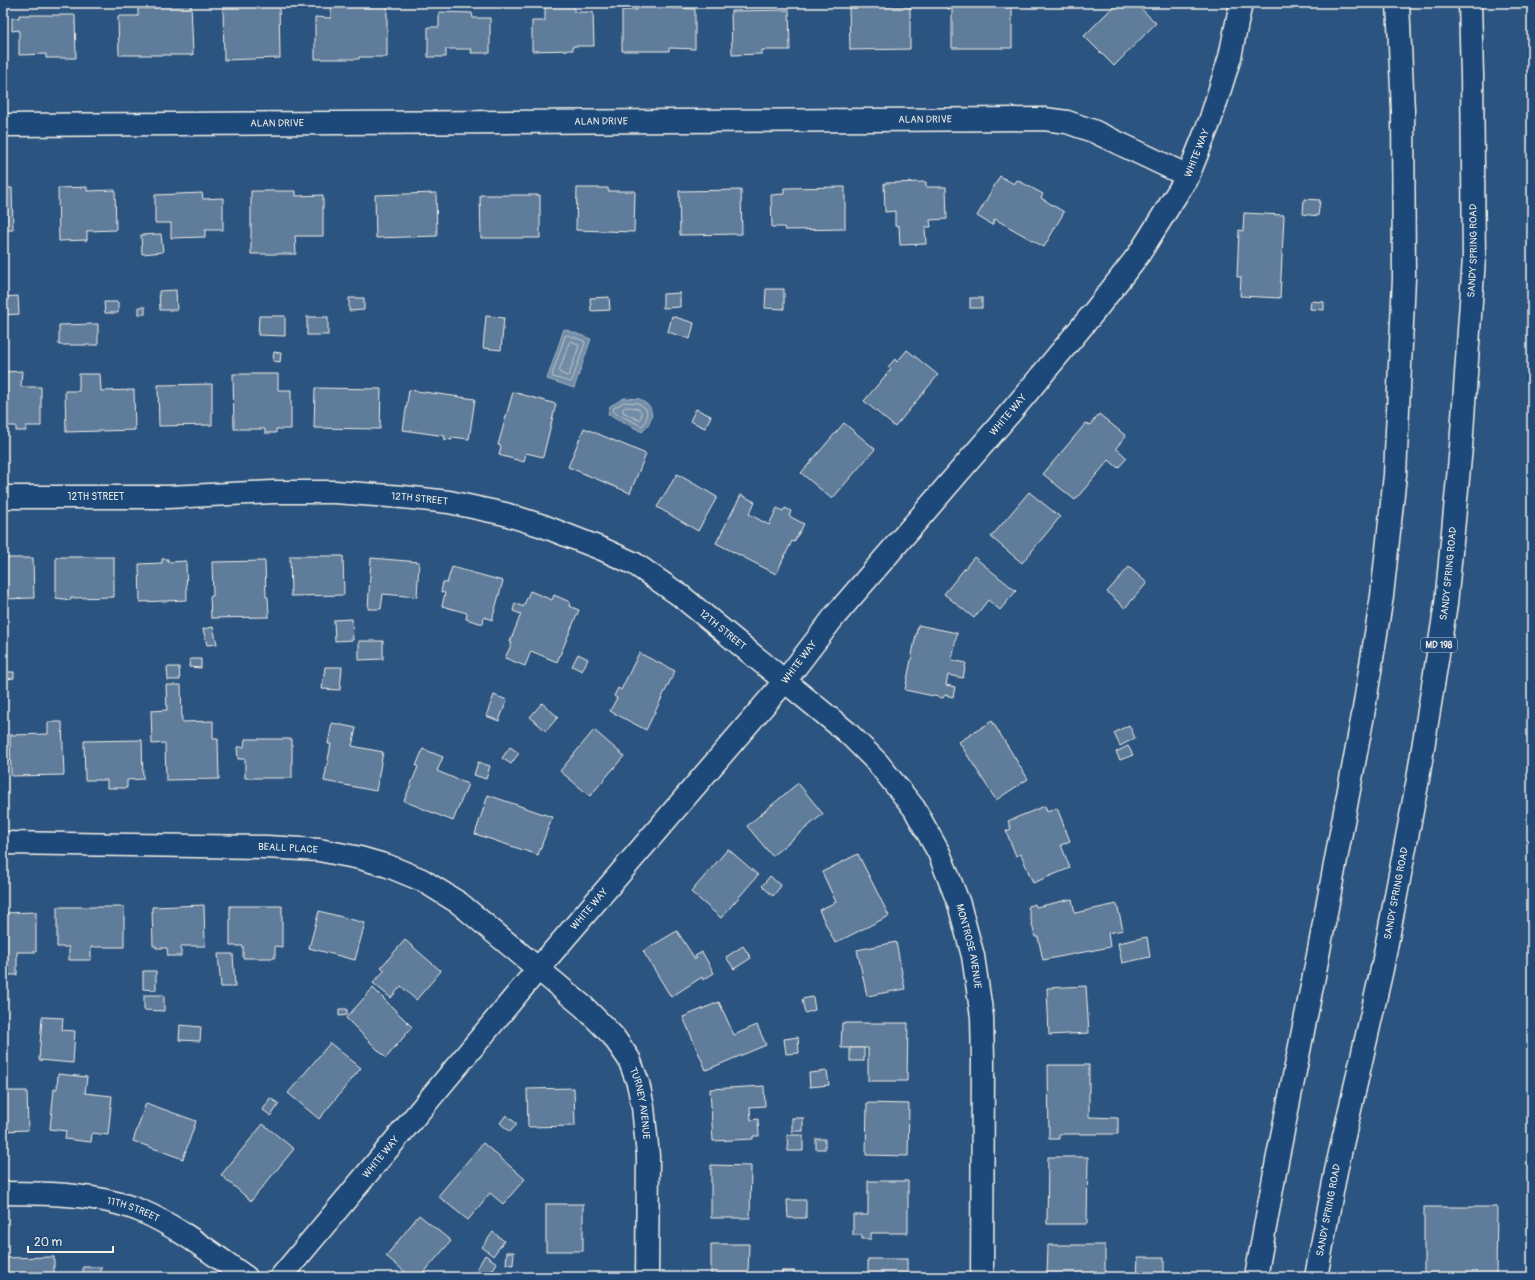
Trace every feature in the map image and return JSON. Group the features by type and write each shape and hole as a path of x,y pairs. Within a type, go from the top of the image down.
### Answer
{"street":[{"name":"WHITE WAY","path":"280,1277 538,969 785,681 834,617 1016,406 1094,312 1139,254 1188,176 1210,121 1230,57 1241,3"},
{"path":"1256,1277 1362,723 1382,596 1395,475 1404,278 1403,111 1398,3"},
{"name":"SANDY SPRING ROAD","path":"1316,1277 1336,1171 1382,969 1418,779 1446,604 1461,447 1474,258 1470,3"},
{"name":"ALAN DRIVE","path":"3,125 1044,119 1067,122 1094,131 1188,176"},
{"name":"12TH STREET","path":"3,497 168,497 273,492 335,492 449,502 505,514 558,532 635,564 681,596 785,681"},
{"name":"MONTROSE AVENUE","path":"785,681 848,733 877,762 914,808 939,853 959,904 973,956 982,1017 984,1060 982,1277"},
{"name":"BEALL PLACE","path":"3,843 266,847 319,850 360,858 388,866 422,880 459,904 538,969"},
{"name":"TURNEY AVENUE","path":"538,969 584,1007 613,1036 629,1059 638,1083 643,1107 648,1156 647,1277"},
{"name":"11TH STREET","path":"3,1193 63,1195 97,1200 140,1211 170,1226 246,1277"}],"water":[{"path":"564,329 591,339 574,388 547,379"},
{"path":"624,398 640,399 650,407 652,415 648,426 642,432 608,414 610,406"}],"building":[{"path":"155,3 191,3 193,55 119,55 118,16 138,16 138,8 155,8"},
{"path":"223,3 279,3 280,58 224,60"},
{"path":"331,3 387,3 387,57 359,57 359,59 315,59 315,17 331,18"},
{"path":"637,3 671,3 671,8 695,9 695,49 669,48 669,51 622,51 622,10 637,10"},
{"path":"948,3 987,3 987,6 1012,6 1012,48 952,48 952,9 948,9"},
{"path":"1117,3 1135,3 1156,23 1114,66 1084,36"},
{"path":"574,4 574,12 593,12 594,46 573,46 573,50 532,51 532,21 545,21 545,5"},
{"path":"910,6 910,49 850,50 849,7"},
{"path":"789,10 790,50 762,50 762,54 732,55 731,11"},
{"path":"439,12 472,13 473,18 490,18 490,53 471,53 472,49 446,49 446,57 428,57 428,27 439,27"},
{"path":"19,15 75,15 76,58 46,58 46,54 19,55 19,30 12,31 12,18 19,18"},
{"path":"1000,176 1014,184 1017,180 1043,194 1041,198 1064,212 1044,247 995,219 992,225 977,216"},
{"path":"926,182 926,187 946,187 947,219 930,220 931,227 925,227 926,244 900,245 899,226 895,226 895,211 885,212 884,183"},
{"path":"87,187 87,191 115,190 116,230 87,231 87,240 59,241 58,188"},
{"path":"845,187 845,229 785,230 784,227 772,227 771,195 784,194 784,188"},
{"path":"3,188 12,188 13,230 3,230"},
{"path":"577,188 608,188 608,191 635,191 634,232 576,230"},
{"path":"741,190 742,234 680,235 679,191"},
{"path":"251,191 296,191 296,196 323,195 323,236 295,236 296,254 251,254"},
{"path":"202,193 203,199 223,198 223,230 205,230 205,237 171,238 171,223 155,223 155,195"},
{"path":"436,193 437,236 376,238 375,195"},
{"path":"480,195 540,195 540,238 481,238"},
{"path":"1304,199 1320,200 1318,216 1303,214"},
{"path":"1244,213 1284,215 1280,298 1240,296 1241,277 1237,277 1239,230 1243,231"},
{"path":"161,234 163,252 142,254 141,235"},
{"path":"766,289 784,289 784,309 765,308"},
{"path":"176,290 177,310 160,310 159,291"},
{"path":"680,293 680,307 663,308 663,294"},
{"path":"18,296 19,314 4,315 3,297"},
{"path":"609,297 610,310 591,311 590,298"},
{"path":"349,298 364,298 364,310 349,311"},
{"path":"970,298 982,298 982,308 970,308"},
{"path":"1311,301 1324,302 1324,310 1310,309"},
{"path":"104,302 118,302 118,313 105,313"},
{"path":"139,307 145,307 145,314 139,314"},
{"path":"259,316 285,316 285,336 258,335"},
{"path":"486,316 504,318 501,350 483,348"},
{"path":"672,316 694,323 690,339 668,332"},
{"path":"307,317 328,317 328,335 307,335"},
{"path":"98,324 98,345 59,345 59,325"},
{"path":"907,350 938,375 895,427 864,401 891,369 888,367 895,359 897,362"},
{"path":"274,352 281,353 280,362 273,361"},
{"path":"22,371 21,387 41,387 41,426 26,426 26,431 16,431 16,426 3,426 3,372"},
{"path":"79,374 100,374 101,391 134,390 135,430 66,432 65,391 79,391"},
{"path":"233,374 278,374 278,390 291,390 291,429 276,429 276,433 265,433 265,429 234,429"},
{"path":"212,384 212,425 159,426 158,385"},
{"path":"315,388 381,389 380,429 314,428"},
{"path":"409,390 475,399 469,439 452,437 452,440 444,439 445,436 403,430"},
{"path":"513,392 556,404 543,457 526,453 524,462 499,455 501,446 498,445"},
{"path":"696,409 711,416 705,428 690,421"},
{"path":"1099,414 1126,436 1116,448 1127,458 1118,468 1109,460 1075,500 1043,474 1086,423 1090,425"},
{"path":"844,423 875,449 832,499 801,473"},
{"path":"584,428 646,454 630,493 568,467"},
{"path":"677,474 717,497 698,531 657,507"},
{"path":"1029,492 1060,517 1022,563 991,537"},
{"path":"741,495 755,502 749,514 769,525 777,508 783,511 785,508 791,511 789,516 804,524 794,542 792,541 776,574 716,543"},
{"path":"290,556 343,556 344,595 291,596"},
{"path":"56,557 114,557 114,597 71,598 71,600 56,598"},
{"path":"974,557 1016,591 1000,610 988,600 974,618 944,594"},
{"path":"3,558 33,558 34,598 3,599"},
{"path":"371,558 419,562 417,597 383,594 381,609 368,609"},
{"path":"162,559 168,559 168,562 186,561 187,600 140,602 139,564 162,563"},
{"path":"265,561 266,597 268,597 269,617 211,618 210,596 213,596 212,562"},
{"path":"452,567 503,581 492,620 484,617 483,624 466,619 467,613 442,606 445,593 441,592 443,582 447,583"},
{"path":"1129,567 1147,583 1125,608 1107,592"},
{"path":"530,591 552,600 554,595 570,602 569,606 579,610 557,662 531,651 525,666 505,658 512,643 510,642 521,614 513,611 515,603 523,607"},
{"path":"352,619 353,640 335,641 334,620"},
{"path":"918,625 957,633 952,660 966,663 963,678 948,675 946,685 955,687 953,697 945,695 943,698 905,690"},
{"path":"213,627 217,644 207,645 203,629"},
{"path":"359,641 383,641 383,659 359,660"},
{"path":"639,653 675,671 646,730 610,711 617,698 614,696 618,688 621,690"},
{"path":"578,654 588,659 582,671 572,666"},
{"path":"190,659 201,659 201,668 189,667"},
{"path":"167,667 179,667 180,680 168,680"},
{"path":"325,667 342,667 340,690 322,689"},
{"path":"5,672 14,672 14,678 6,679"},
{"path":"166,685 181,685 182,722 213,721 213,739 218,739 219,779 166,780 165,743 152,744 151,711 167,710"},
{"path":"494,695 507,700 499,721 486,716"},
{"path":"542,703 558,717 546,731 530,717"},
{"path":"992,721 1028,779 996,800 959,742"},
{"path":"48,722 62,722 64,775 11,776 10,735 48,734"},
{"path":"332,723 356,728 352,746 383,752 376,791 324,781 331,744 328,744"},
{"path":"1129,725 1135,738 1120,746 1114,733"},
{"path":"594,730 624,756 590,796 560,771"},
{"path":"245,739 292,739 292,778 245,778 245,759 238,759 237,747 244,747"},
{"path":"142,740 143,779 127,780 127,788 107,788 107,780 85,780 84,741"},
{"path":"1128,746 1133,755 1120,760 1116,752"},
{"path":"510,747 519,753 511,764 502,758"},
{"path":"423,749 443,757 437,771 468,784 453,821 404,801 418,767 416,766"},
{"path":"478,762 490,766 486,779 474,775"},
{"path":"798,783 823,814 772,856 747,826"},
{"path":"488,795 552,817 538,855 475,834"},
{"path":"1045,806 1047,812 1057,808 1070,841 1061,845 1070,868 1033,883 1021,854 1016,856 1006,831 1011,829 1008,821"},
{"path":"728,849 758,875 721,918 691,892"},
{"path":"858,854 889,916 835,943 819,910 836,902 822,872"},
{"path":"770,876 781,886 773,896 762,886"},
{"path":"1072,899 1075,913 1117,904 1123,930 1108,933 1110,947 1043,960 1038,937 1035,937 1028,906 1035,904 1036,907"},
{"path":"204,905 205,946 181,946 181,956 168,956 167,948 156,948 156,946 153,946 152,907"},
{"path":"230,906 282,906 282,947 275,946 275,958 243,958 243,946 230,946"},
{"path":"57,907 124,907 124,947 91,947 91,960 69,960 69,947 57,947"},
{"path":"319,911 365,923 355,960 309,948"},
{"path":"36,912 36,952 17,952 17,975 3,975 3,913"},
{"path":"677,931 695,959 697,958 695,956 702,952 714,973 703,980 702,977 671,997 643,951"},
{"path":"1147,937 1150,957 1122,963 1118,943"},
{"path":"405,940 441,971 416,1000 401,986 391,998 373,983 385,970 381,967"},
{"path":"896,942 905,989 867,996 857,950"},
{"path":"743,946 751,958 734,969 726,957"},
{"path":"218,954 233,954 235,987 221,987"},
{"path":"143,971 156,971 156,990 143,989"},
{"path":"1086,986 1089,1033 1049,1035 1047,988"},
{"path":"373,988 412,1027 386,1058 346,1018"},
{"path":"144,995 164,995 164,1011 144,1010"},
{"path":"813,997 815,1010 805,1013 802,999"},
{"path":"719,1002 734,1035 757,1025 766,1045 706,1070 683,1017"},
{"path":"339,1009 347,1009 347,1015 339,1016"},
{"path":"42,1017 63,1018 62,1030 75,1031 73,1063 39,1060"},
{"path":"842,1023 908,1023 907,1081 868,1081 868,1048 841,1048"},
{"path":"180,1025 201,1027 200,1041 179,1040"},
{"path":"3,1027 6,1027 6,1042 3,1042"},
{"path":"798,1037 799,1053 786,1054 784,1039"},
{"path":"330,1043 361,1068 319,1119 288,1093"},
{"path":"850,1048 864,1048 864,1061 850,1061"},
{"path":"1048,1065 1089,1065 1089,1117 1118,1118 1118,1134 1059,1134 1059,1139 1049,1139"},
{"path":"827,1071 829,1085 810,1087 809,1073"},
{"path":"58,1074 87,1077 85,1093 112,1096 108,1135 92,1133 91,1142 65,1139 66,1131 50,1129 54,1089 57,1089"},
{"path":"3,1075 5,1075 5,1091 27,1091 28,1130 3,1131"},
{"path":"764,1086 765,1106 750,1107 751,1120 758,1119 759,1136 753,1136 753,1139 713,1141 710,1089"},
{"path":"574,1088 575,1126 528,1127 527,1089"},
{"path":"270,1098 279,1104 271,1116 263,1110"},
{"path":"146,1103 196,1121 183,1159 133,1141"},
{"path":"867,1103 909,1104 908,1156 866,1155"},
{"path":"506,1115 517,1124 510,1132 500,1123"},
{"path":"792,1118 803,1118 803,1131 792,1131"},
{"path":"263,1124 294,1149 251,1201 221,1175"},
{"path":"787,1135 803,1135 803,1151 788,1151"},
{"path":"816,1139 825,1139 825,1149 816,1149"},
{"path":"483,1143 525,1179 503,1204 490,1193 468,1220 438,1196"},
{"path":"1048,1157 1088,1157 1087,1224 1047,1224"},
{"path":"711,1165 751,1166 750,1218 711,1218"},
{"path":"868,1181 908,1181 908,1233 871,1233 871,1239 862,1239 862,1235 853,1235 853,1215 868,1215"},
{"path":"787,1200 806,1200 806,1218 788,1218"},
{"path":"546,1204 583,1204 583,1251 546,1251"},
{"path":"1424,1207 1497,1207 1496,1277 1424,1277"},
{"path":"419,1215 451,1241 420,1277 411,1277 386,1256"},
{"path":"493,1232 504,1241 493,1256 482,1247"},
{"path":"711,1244 749,1244 748,1274 764,1275 763,1277 711,1277"},
{"path":"1048,1245 1105,1245 1105,1274 1120,1274 1120,1277 1047,1277"},
{"path":"507,1252 514,1252 513,1265 506,1264"},
{"path":"485,1255 497,1263 489,1276 477,1269"},
{"path":"54,1257 54,1277 3,1277 3,1258"},
{"path":"1138,1257 1164,1257 1164,1277 1137,1277"},
{"path":"868,1259 907,1259 907,1277 868,1277"},
{"path":"83,1267 101,1267 101,1277 83,1277"},
{"path":"782,1271 794,1271 794,1277 782,1277"},
{"path":"525,1275 546,1275 546,1277 525,1277"}]}
